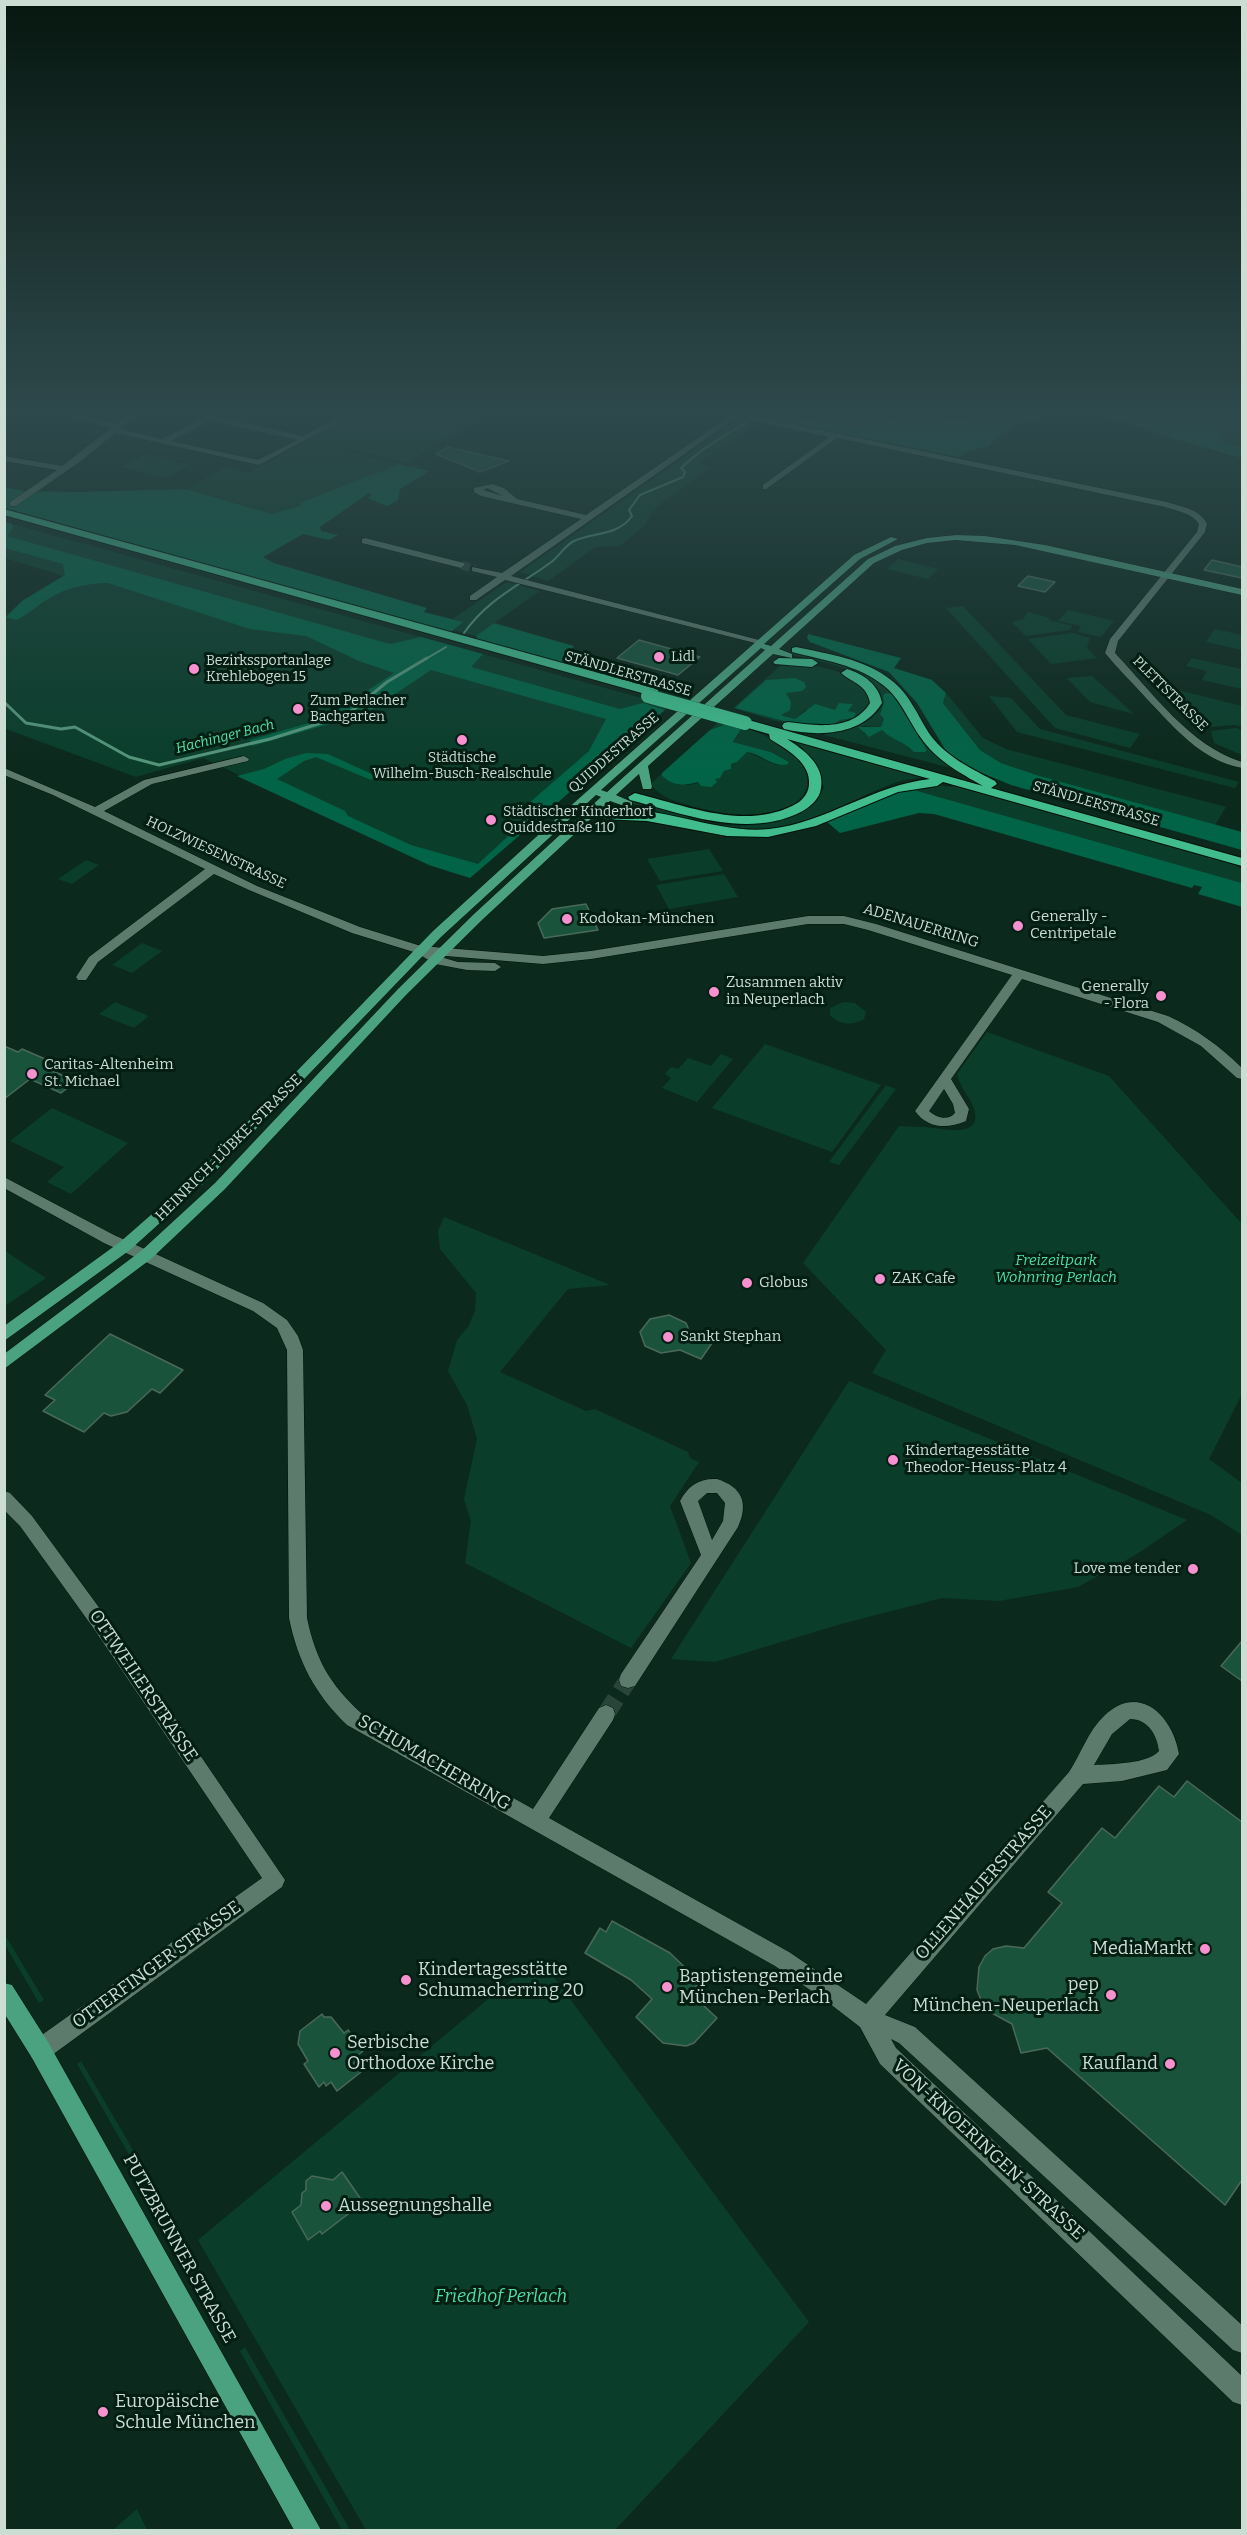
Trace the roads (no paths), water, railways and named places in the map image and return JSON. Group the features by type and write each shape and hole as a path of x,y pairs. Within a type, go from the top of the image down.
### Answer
{"highway":[{"name":"STÄNDLERSTRASSE","path":"56,531 1242,855"},
{"name":"STÄNDLERSTRASSE","path":"89,531 650,694"},
{"path":"755,723 816,729 832,728 856,722 872,712 876,698 866,683 792,648"},
{"path":"792,648 819,660 862,669 887,682 901,696 933,746 965,770 994,786"},
{"name":"STÄNDLERSTRASSE","path":"755,723 1242,862"},
{"path":"632,801 670,806 718,818 740,819 777,817 805,803 815,789 811,768 790,746 755,723"},
{"path":"606,816 643,815 729,832 769,833 815,822 893,789 918,783 960,783"},
{"path":"647,787 670,806"},
{"path":"632,801 684,822"}],"main road":[{"name":"QUIDDESTRASSE","path":"420,950 595,790 857,557 897,538 921,533 958,531"},
{"name":"QUIDDESTRASSE","path":"969,531 1016,535 1242,591"},
{"name":"QUIDDESTRASSE","path":"437,956 575,826 774,648 792,648 871,561 888,551 907,544 967,537 1014,542 1242,585"},
{"path":"760,644 774,648 792,648"},
{"path":"751,668 792,648"},
{"path":"643,765 647,787"},
{"path":"595,790 632,801"},
{"path":"575,826 606,816"},
{"name":"HEINRICH-LÜBKE-STRASSE","path":"4,1335 125,1246 198,1180 420,950"},
{"name":"HEINRICH-LÜBKE-STRASSE","path":"4,1363 146,1256 220,1186 437,956"},
{"name":"PUTZBRUNNER STRASSE","path":"4,1993 40,2050 308,2530"}],"street":[{"path":"473,597 568,531"},
{"path":"1169,572 1201,531"},
{"path":"365,541 461,566"},
{"path":"475,569 760,644"},
{"name":"PLETTSTRASSE","path":"1169,572 1113,641 1110,653 1187,735 1205,750 1222,759 1242,765"},
{"path":"95,812 148,782 244,759"},
{"name":"HOLZWIESENSTRASSE","path":"4,771 321,917 372,936 420,950"},
{"path":"82,977 93,960 213,869"},
{"name":"ADENAUERRING","path":"437,956 449,964 496,967 517,965 530,960 591,954 825,919 844,920 1163,1019 1192,1032 1223,1056 1242,1075"},
{"path":"420,950 437,956"},
{"path":"945,1080 1020,973"},
{"name":"SCHUMACHERRING","path":"4,1182 125,1246 258,1307 282,1324 290,1336 294,1350 298,1618 302,1643 311,1667 326,1690 354,1719 782,1959 833,1992 868,2019"},
{"name":"OTTWEILERSTRASSE","path":"4,1498 26,1521 100,1623 274,1880"},
{"path":"628,1680 710,1556"},
{"name":"OLLENHAUERSTRASSE","path":"868,2019 1078,1775 1110,1721 1122,1713 1133,1711 1149,1715 1165,1732 1169,1754 1160,1764 1122,1772 1078,1775"},
{"path":"536,1821 606,1714"},
{"name":"OTTERFINGER STRASSE","path":"40,2050 274,1880"},
{"name":"VON-KNOERINGEN-STRASSE","path":"868,2019 907,2035 1242,2341"},
{"name":"VON-KNOERINGEN-STRASSE","path":"868,2019 888,2056 1242,2393"}],"waterway":[{"name":"Hachinger Bach","path":"464,633 493,602 550,563 570,543 610,531"},
{"name":"Hachinger Bach","path":"424,660 446,647"},
{"name":"Hachinger Bach","path":"4,702 26,723 61,729 75,727 129,757 159,765 270,739 340,717 354,709 387,682 427,658"}],"tunnel":[{"path":"461,565 475,569"},
{"path":"606,1714 628,1680"}],"place":[{"name":"Lidl","path":"659,657"},
{"name":"Bezirkssportanlage Krehlebogen 15","path":"194,669"},
{"name":"Zum Perlacher Bachgarten","path":"298,709"},
{"name":"Städtische Wilhelm-Busch-Realschule","path":"462,740"},
{"name":"Städtischer Kinderhort Quiddestraße 110","path":"491,820"},
{"name":"Kodokan-München","path":"567,919"},
{"name":"Generally - Centripetale","path":"1018,926"},
{"name":"Zusammen aktiv in Neuperlach","path":"714,992"},
{"name":"Generally - Flora","path":"1161,996"},
{"name":"Caritas-Altenheim St. Michael","path":"32,1074"},
{"name":"ZAK Cafe","path":"880,1279"},
{"name":"Globus","path":"747,1283"},
{"name":"Sankt Stephan","path":"668,1337"},
{"name":"Kindertagesstätte Theodor-Heuss-Platz 4","path":"893,1460"},
{"name":"Love me tender","path":"1193,1569"},
{"name":"MediaMarkt","path":"1205,1949"},
{"name":"Kindertagesstätte Schumacherring 20","path":"406,1980"},
{"name":"Baptistengemeinde München-Perlach","path":"667,1987"},
{"name":"pep München-Neuperlach","path":"1111,1995"},
{"name":"Serbische Orthodoxe Kirche","path":"335,2053"},
{"name":"Kaufland","path":"1170,2064"},
{"name":"Aussegnungshalle","path":"326,2206"},
{"name":"Europäische Schule München","path":"103,2412"}],"park label":[{"name":"Freizeitpark Wohnring Perlach","path":"1056,1270"},
{"name":"Friedhof Perlach","path":"501,2297"}]}
